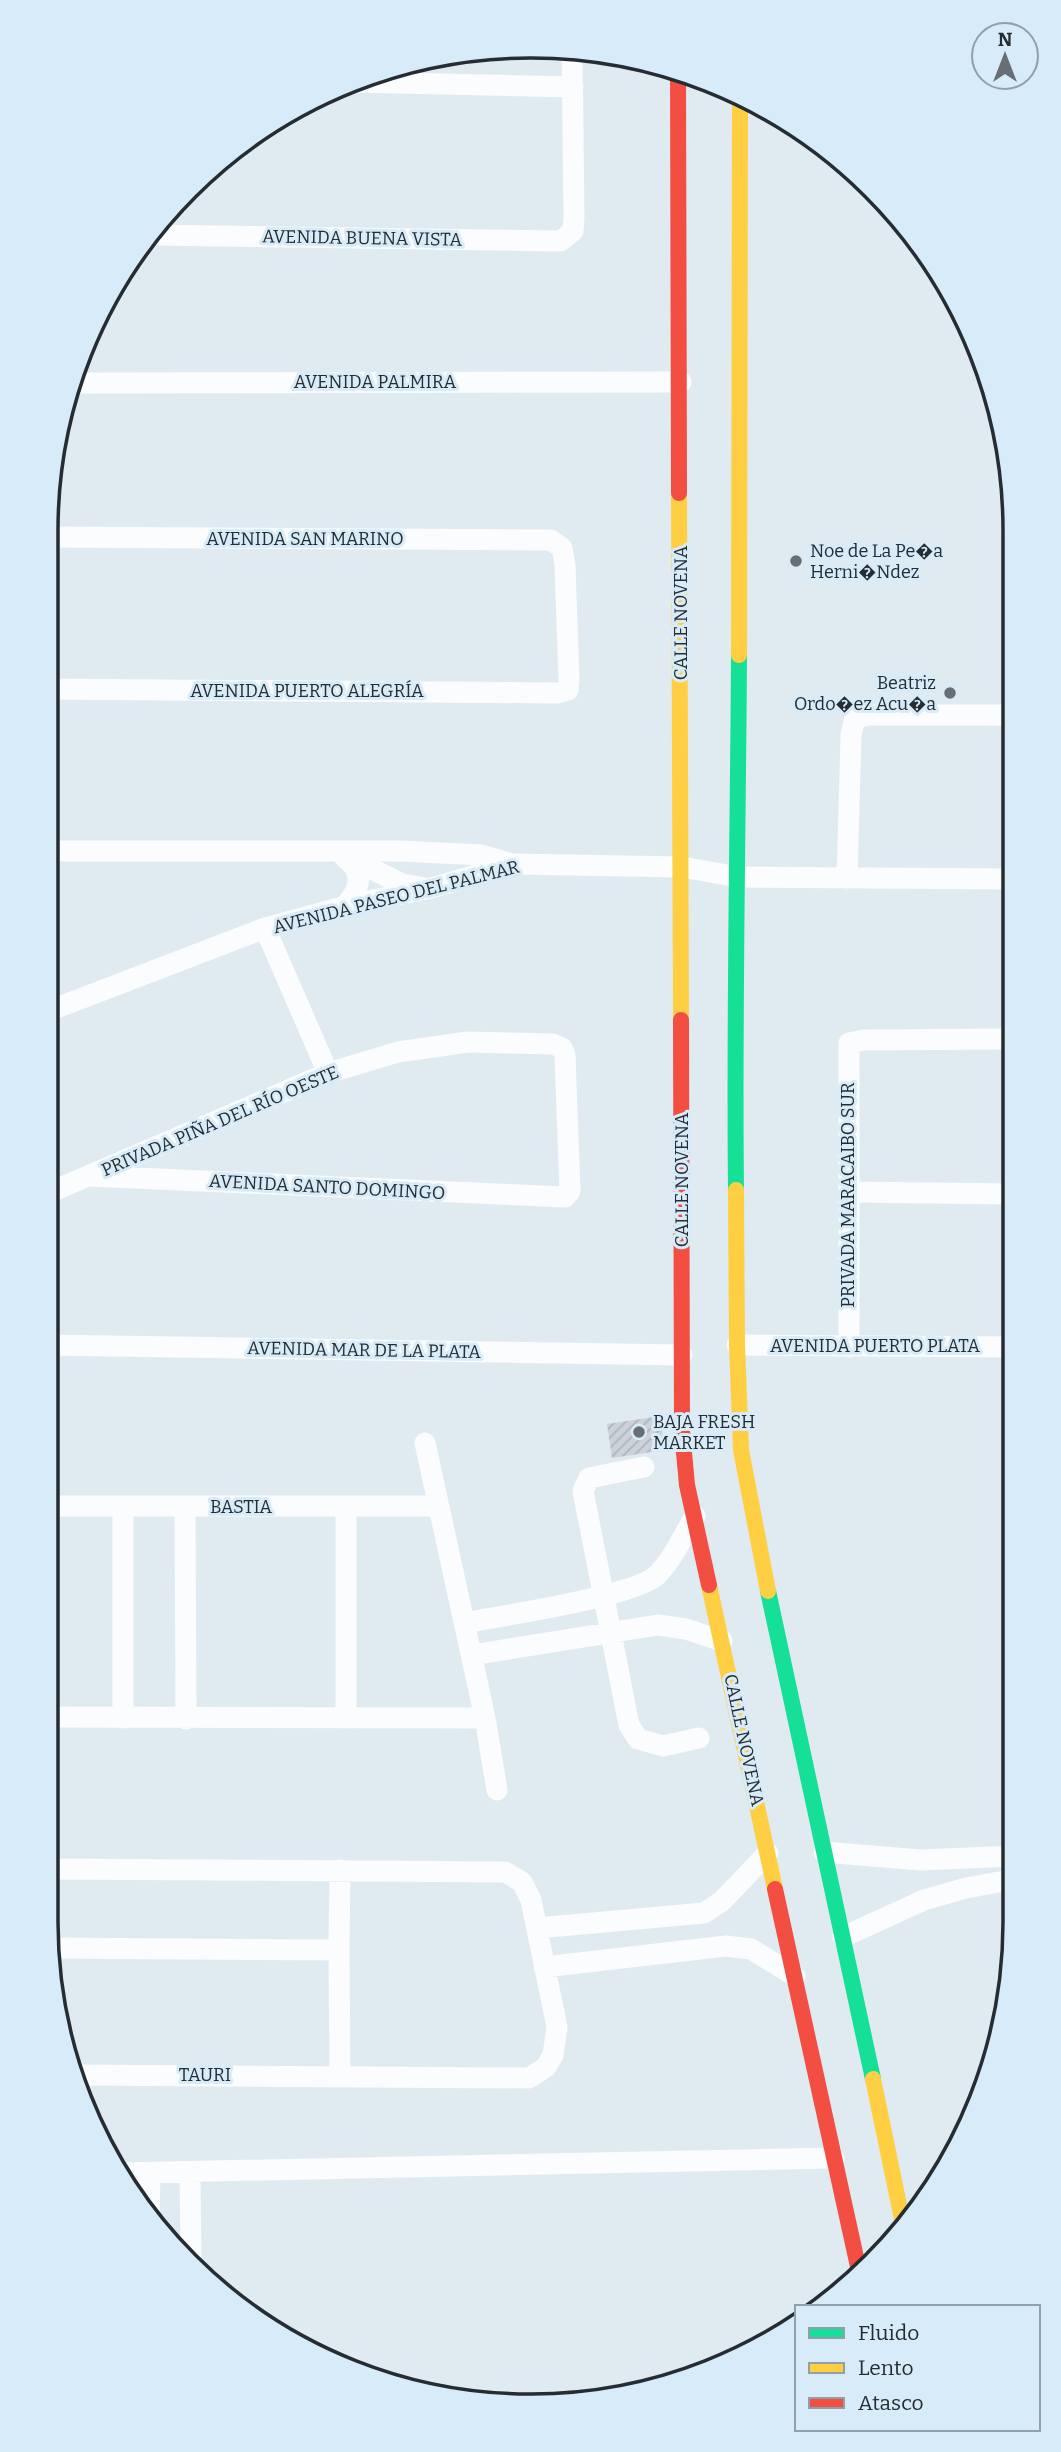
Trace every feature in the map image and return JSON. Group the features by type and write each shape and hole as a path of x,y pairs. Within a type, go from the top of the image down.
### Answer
{"main road":[{"name":"CALLE NOVENA","path":"678,82 682,1431 687,1485 795,1976 841,2157 858,2263"},
{"path":"740,107 738,877 734,1028 737,1345 741,1450 760,1554 843,1937 880,2150 900,2216"}],"street":[{"path":"380,83 573,87 572,60"},
{"name":"AVENIDA BUENA VISTA","path":"161,236 561,240 573,231 573,87"},
{"name":"AVENIDA PALMIRA","path":"82,383 681,382"},
{"name":"AVENIDA SAN MARINO","path":"58,537 551,540 562,548 565,565 568,690"},
{"name":"AVENIDA PUERTO ALEGRÍA","path":"58,689 544,693 568,690"},
{"path":"847,879 851,735 855,718 868,715 1003,715"},
{"path":"58,851 401,851 482,855 514,864"},
{"path":"337,851 402,884 431,888"},
{"path":"337,851 352,863 359,878 356,893 345,906"},
{"name":"AVENIDA PASEO DEL PALMAR","path":"58,1007 265,928 345,906 431,888 514,864 682,867 738,877 1003,879"},
{"path":"265,928 328,1073"},
{"name":"PRIVADA MARACAIBO SUR","path":"849,1347 849,1043 864,1040 1003,1039"},
{"name":"PRIVADA PIÑA DEL RÍO OESTE","path":"58,1189 328,1073 398,1052 468,1042 553,1044 562,1048 565,1055 570,1191 565,1197"},
{"name":"AVENIDA SANTO DOMINGO","path":"89,1176 565,1197"},
{"path":"849,1192 1003,1194"},
{"name":"AVENIDA MAR DE LA PLATA","path":"58,1345 682,1355"},
{"name":"AVENIDA PUERTO PLATA","path":"737,1345 1003,1347"},
{"path":"425,1443 472,1654 497,1790"},
{"path":"644,1467 589,1478 583,1491 610,1632 629,1725 638,1739 663,1745 699,1738"},
{"name":"BASTIA","path":"58,1506 438,1506"},
{"path":"346,1506 346,1717"},
{"path":"123,1507 123,1718"},
{"path":"185,1507 186,1719"},
{"path":"464,1623 604,1595 655,1577 672,1555 695,1516"},
{"path":"472,1654 658,1625 686,1629 722,1641"},
{"path":"58,1717 485,1718"},
{"path":"824,1852 920,1860 1003,1857"},
{"path":"537,1928 704,1913 722,1901 768,1853"},
{"path":"961,1859 966,1888"},
{"path":"58,1868 505,1871 522,1882 531,1899 544,1967 726,1946 751,1949 795,1976"},
{"path":"340,1870 340,2075"},
{"path":"843,1937 924,1899 1003,1881"},
{"path":"669,1917 674,1953"},
{"path":"59,1948 338,1950"},
{"name":"TAURI","path":"84,2075 529,2078 547,2067 553,2055 557,2027 544,1967"},
{"path":"130,2173 841,2157"},
{"path":"149,2201 150,2172"},
{"path":"190,2172 191,2250"}],"building":[{"name":"BAJA FRESH MARKET","path":"660,1416 665,1450 612,1458 607,1424"}],"traffic: fast":[{"path":"736,1190 739,655"},
{"path":"768,1591 873,2079"}],"traffic: slow":[{"path":"739,655 740,107"},
{"path":"679,493 681,1020"},
{"path":"736,1190 741,1450 768,1591"},
{"path":"709,1585 775,1889"},
{"path":"873,2079 901,2215"}],"traffic: jam":[{"path":"678,82 679,493"},
{"path":"681,1020 682,1431 687,1485 709,1585"},
{"path":"775,1889 857,2263"}],"place":[{"name":"Noe de La Pe�a Herni�Ndez","path":"796,561"},
{"name":"Beatriz Ordo�ez Acu�a","path":"950,693"},
{"name":"BAJA FRESH MARKET","path":"639,1432"}]}
